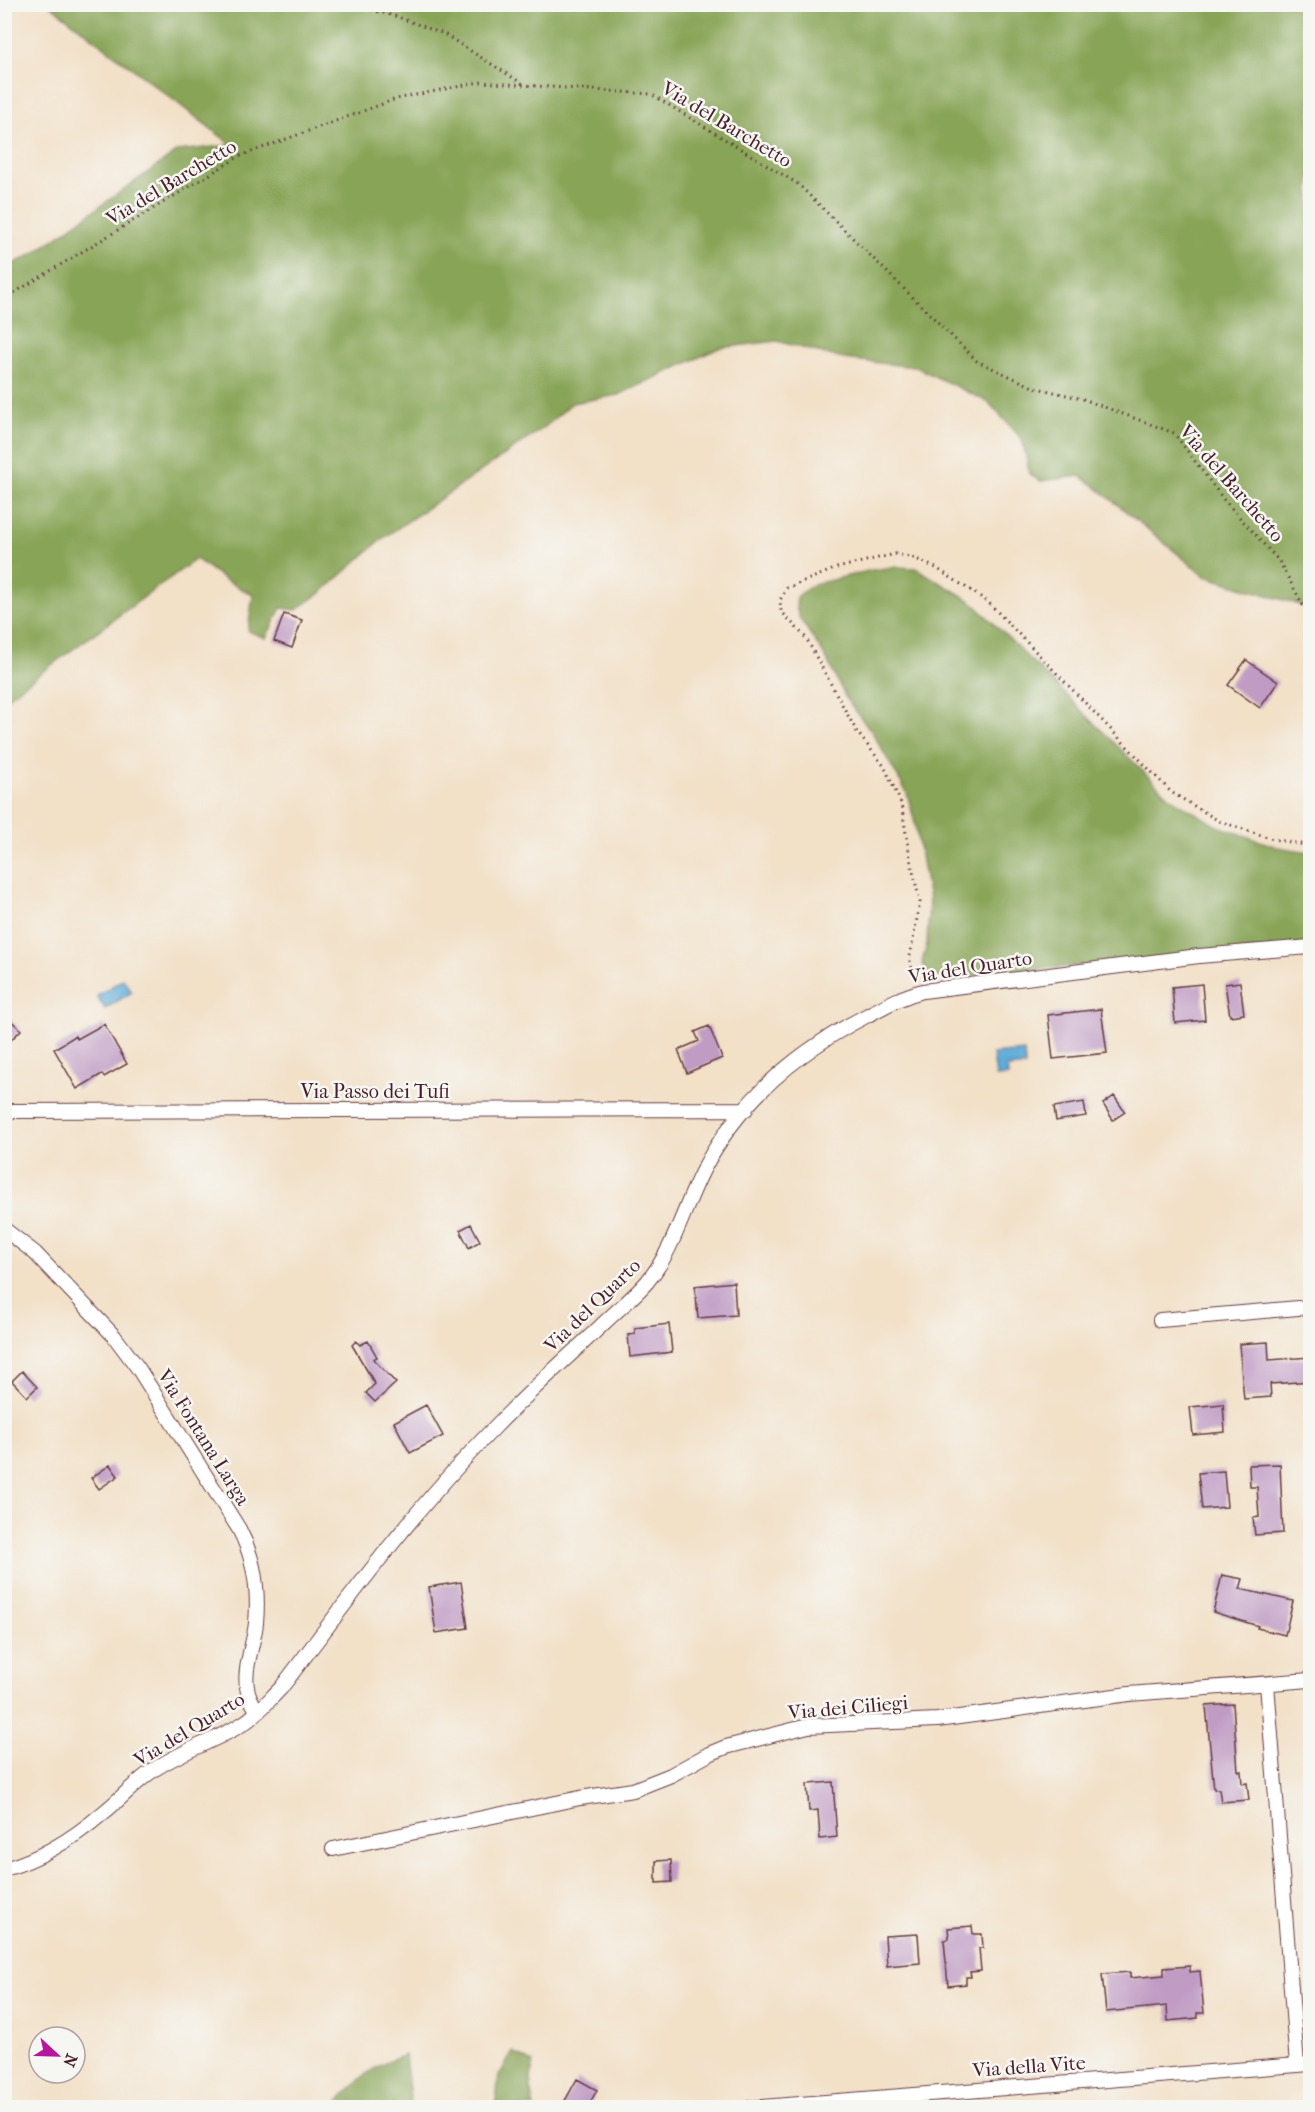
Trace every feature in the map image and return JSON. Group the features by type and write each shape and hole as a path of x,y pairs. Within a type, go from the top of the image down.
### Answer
{"street":[{"name":"Via del Quarto","path":"4,1869 40,1856 65,1841 102,1815 154,1769 175,1756 240,1725 258,1712 281,1688 379,1559 469,1454 648,1280 665,1255 708,1161 724,1137 777,1075 813,1046 841,1028 895,1000 923,991 1199,956 1311,947"},
{"name":"Via Passo dei Tufi","path":"4,1111 746,1109"},
{"name":"Via Fontana Larga","path":"4,1229 35,1253 106,1326 131,1357 242,1536 253,1563 257,1591 256,1625 246,1682 248,1693 258,1712"},
{"path":"1160,1320 1311,1307"},
{"name":"Via dei Ciliegi","path":"333,1849 579,1798 633,1790 671,1775 717,1750 808,1726 937,1720 1129,1694 1311,1680"},
{"path":"1267,1684 1304,2065"},
{"name":"Via della Vite","path":"750,2108 1304,2065"}],"path":[{"path":"348,4 395,16 444,34 525,85"},
{"name":"Via del Barchetto","path":"4,299 240,156 396,99 480,82 651,94 798,184 977,362 1033,387 1083,399 1174,433 1224,500 1279,561 1302,605 1311,608"},
{"path":"923,991 910,963 910,950 920,902 901,803 884,766 857,732 806,638 781,611 780,600 787,588 837,568 895,554 914,558 936,568 987,600 1171,792 1219,821 1273,839 1311,846"}],"green space":[{"path":"50,5 1310,5 1310,608 1205,576 1080,476 1041,481 1030,475 1022,439 988,402 916,367 844,359 777,341 719,348 618,395 572,403 545,427 382,539 321,593 296,610 281,608 266,638 248,631 253,595 224,579 196,559 5,699 5,268 33,254 178,151 232,145"},
{"path":"894,567 916,568 971,601 1169,797 1215,825 1277,847 1310,852 1310,945 940,978 927,973 922,962 927,945 929,899 907,793 872,732 847,700 825,656 800,619 796,607 797,597 812,585"},
{"path":"513,2052 533,2063 530,2088 534,2107 495,2107 499,2076"},
{"path":"405,2055 411,2107 334,2107 365,2075"}],"water":[{"path":"123,979 132,992 105,1009 97,996"},
{"path":"1024,1051 1025,1066 1007,1068 1008,1076 996,1077 993,1054"}],"building":[{"path":"284,614 302,620 292,648 274,641"},
{"path":"1246,660 1278,682 1260,708 1228,685"},
{"path":"1240,982 1244,1014 1230,1016 1225,984"},
{"path":"1202,984 1205,1020 1175,1023 1172,987"},
{"path":"1101,1009 1107,1053 1053,1059 1048,1015"},
{"path":"4,1014 21,1030 4,1047"},
{"path":"104,1024 127,1064 104,1077 102,1074 77,1089 54,1049 75,1036 77,1039"},
{"path":"709,1026 722,1058 687,1073 678,1050 699,1041 695,1032"},
{"path":"1114,1096 1125,1112 1113,1120 1103,1104"},
{"path":"1084,1102 1086,1116 1056,1121 1054,1107"},
{"path":"471,1224 480,1241 469,1248 460,1230"},
{"path":"734,1282 736,1315 698,1318 695,1286"},
{"path":"669,1324 672,1352 630,1357 628,1335 635,1334 635,1328"},
{"path":"356,1341 360,1345 368,1341 377,1357 373,1359 396,1383 375,1402 366,1393 375,1384 352,1345"},
{"path":"1268,1342 1269,1360 1311,1357 1311,1381 1270,1384 1271,1397 1244,1399 1239,1344"},
{"path":"22,1371 37,1387 27,1397 12,1381"},
{"path":"1223,1404 1225,1432 1193,1435 1190,1407"},
{"path":"426,1405 443,1436 410,1453 394,1422"},
{"path":"1280,1464 1283,1533 1255,1535 1253,1518 1259,1517 1257,1487 1250,1487 1249,1465"},
{"path":"110,1465 118,1476 99,1489 91,1478"},
{"path":"1224,1471 1227,1507 1202,1509 1198,1473"},
{"path":"1222,1575 1243,1579 1240,1589 1293,1601 1285,1635 1257,1628 1258,1626 1213,1612"},
{"path":"461,1582 468,1628 436,1633 429,1587"},
{"path":"1233,1704 1238,1771 1241,1771 1242,1784 1247,1783 1249,1800 1221,1802 1219,1789 1214,1789 1206,1706"},
{"path":"833,1782 837,1837 820,1839 818,1810 809,1811 807,1784"},
{"path":"671,1860 672,1882 656,1883 656,1861"},
{"path":"972,1926 973,1934 982,1934 983,1948 979,1948 981,1971 970,1972 971,1977 966,1977 966,1984 948,1986 944,1940 949,1939 948,1928"},
{"path":"918,1934 920,1963 887,1966 885,1936"},
{"path":"1190,1966 1190,1972 1200,1971 1204,2013 1197,2013 1198,2018 1168,2021 1167,2006 1106,2012 1102,1974 1130,1972 1130,1978 1164,1975 1164,1968"},
{"path":"577,2079 597,2090 587,2108 561,2108"}]}
